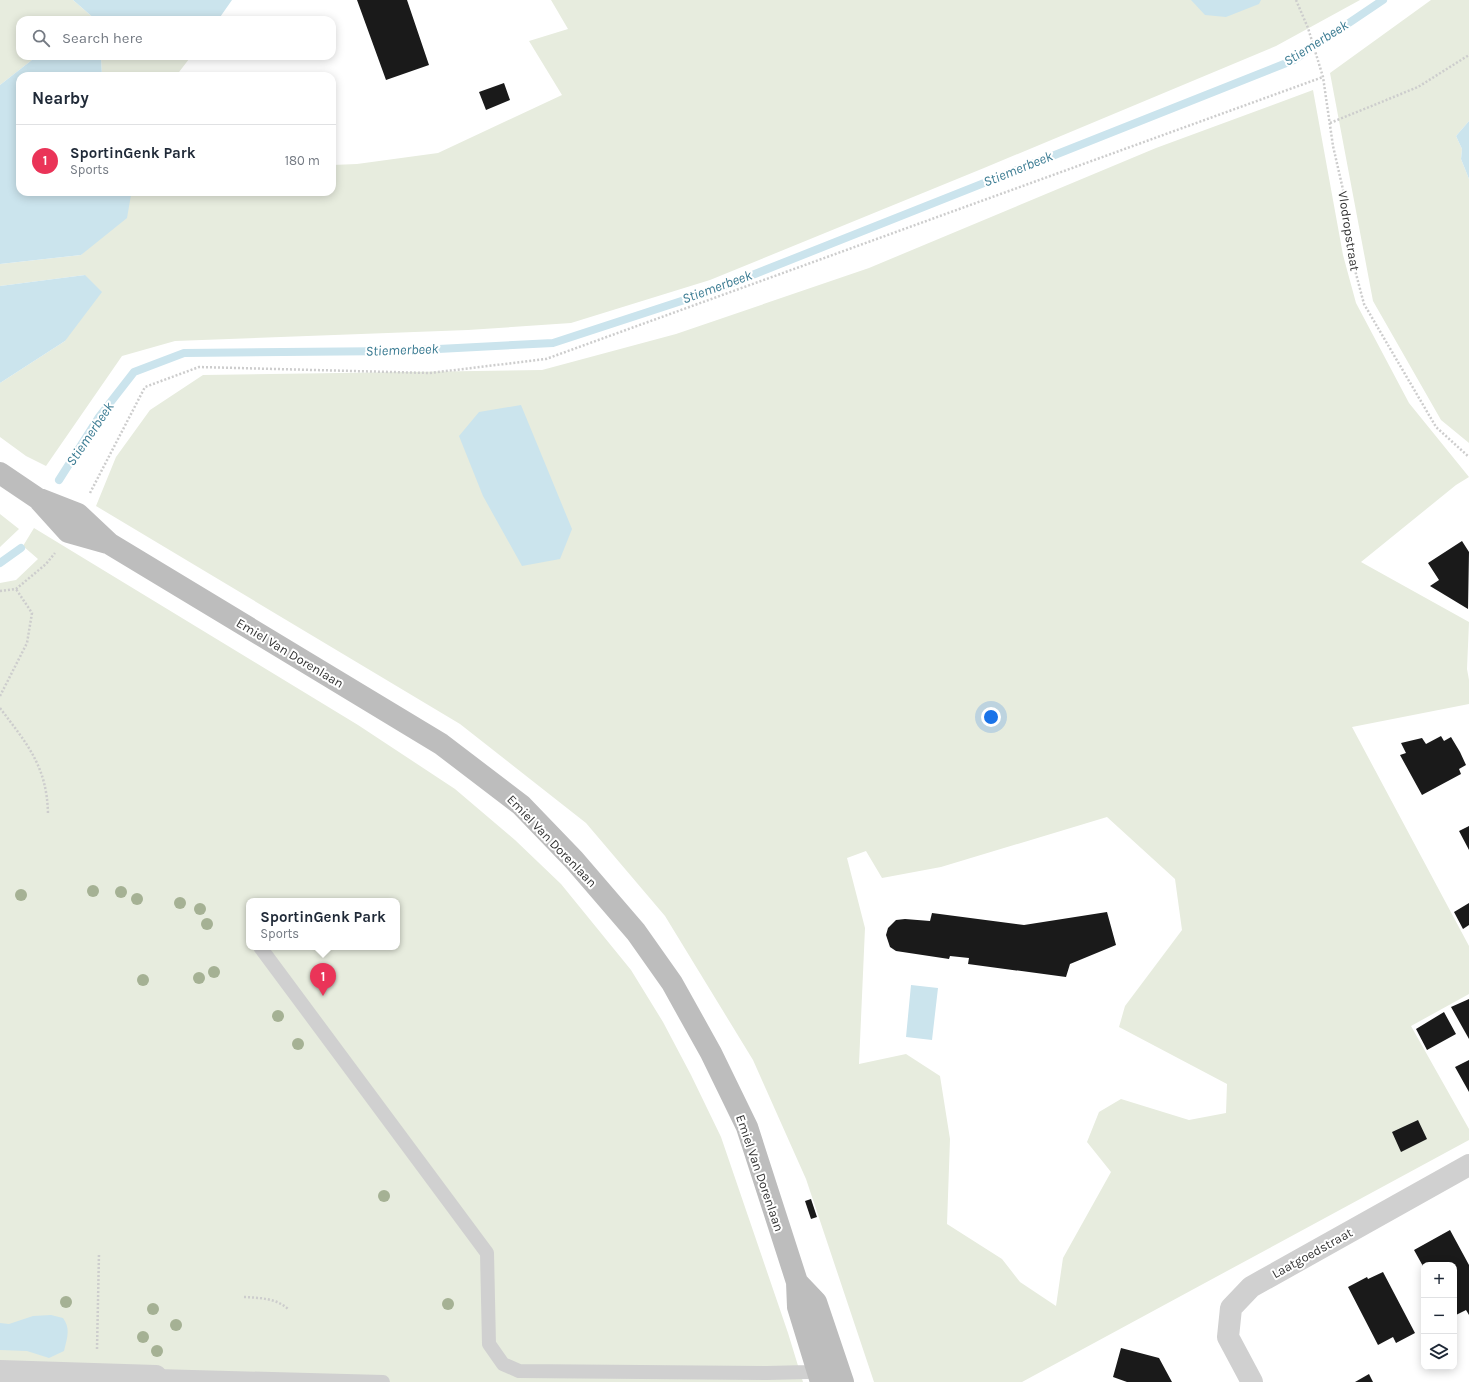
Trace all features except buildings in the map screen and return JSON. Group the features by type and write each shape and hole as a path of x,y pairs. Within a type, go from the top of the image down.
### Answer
{"street":[{"name":"Emiel Van Dorenlaan","path":"0,473 36,498 78,514 110,544 441,744 521,805 574,860 636,932 672,983 711,1053 747,1127 797,1282 816,1302 829,1374"},
{"name":"Laatgoedstraat","path":"1252,1382 1228,1337 1232,1308 1251,1287 1469,1165"},
{"path":"0,1371 96,1378 156,1376"}],"lane":[{"path":"262,950 488,1253 489,1344 503,1364 519,1371 807,1372 829,1374"},
{"path":"156,1376 383,1382"}],"path":[{"name":"Vlodropstraat","path":"1296,0 1308,28 1323,77 1333,146 1344,194 1351,255 1364,304 1436,427 1469,457"},
{"path":"1307,24 1308,28"},
{"path":"1330,123 1418,87 1469,55"},
{"path":"88,497 146,387 199,367 430,373 546,359 1323,77"},
{"path":"0,591 16,589 46,564"},
{"path":"0,696 27,643 32,613 16,589"},
{"path":"0,708 37,760 48,794 48,814"},
{"path":"96,1378 99,1253"},
{"path":"244,1297 260,1298 280,1302 288,1309"}],"shaded area":[{"path":"0,0 73,0 91,16 16,16 16,60 32,60 0,85"},
{"path":"551,0 1360,0 1276,46 710,280 571,323 468,330 175,341 122,356 46,466 26,456 0,437 0,383 65,341 85,275 0,286 0,264 81,255 130,196 336,196 336,165 357,164 438,153 562,95 529,41 568,29"},
{"path":"1431,0 1469,0 1469,121 1456,136 1462,149 1461,159 1469,179 1469,443 1441,420 1373,301 1330,73"},
{"path":"101,60 188,60 179,72 102,72"},
{"path":"1313,90 1343,255 1356,303 1409,403 1469,477 1456,485 1361,562 1469,622 1467,669 1469,680 1469,704 1352,727 1469,946 1469,994 1411,1026 1469,1129 1469,1140 1022,1382 874,1382 806,1179 753,1060 665,916 586,823 460,724 96,506 116,457 150,410 203,375 542,370 676,334 869,268 1156,148","holes":["1107,817 1175,879 1182,930 1125,1006 1119,1027 1227,1084 1226,1113 1189,1120 1121,1099 1099,1112 1087,1142 1111,1172 1063,1258 1056,1306 1020,1282 1002,1259 947,1224 950,1139 940,1076 906,1054 859,1064 865,928 847,858 866,851 882,878 941,867"]},
{"path":"0,514 19,529 0,547"},
{"path":"34,528 358,725 455,789 515,840 561,884 631,970 663,1022 691,1075 721,1137 788,1333 803,1382 0,1382 0,583 16,580 38,559 23,546"}],"water":[{"path":"73,0 232,0 221,16 91,16"},
{"path":"1191,0 1261,0 1259,4 1226,17 1205,15"},
{"path":"32,60 101,60 102,72 17,72"},
{"path":"16,72 16,196 131,196 127,218 81,255 0,264 0,85"},
{"path":"1469,121 1469,179 1461,159 1462,149 1456,136"},
{"path":"85,275 102,292 65,341 0,383 0,286"},
{"path":"521,405 572,529 560,559 522,566 483,496 459,436 479,412"},
{"path":"911,985 938,988 932,1040 906,1037"},
{"path":"51,1315 63,1318 67,1326 68,1334 64,1351 49,1358 27,1351 0,1350 0,1323 9,1324 33,1316"}],"waterway":[{"name":"Stiemerbeek","path":"59,480 99,417 134,372 184,353 400,351 553,343 712,291 1294,60 1383,0"},
{"name":"Stiemerbeek","path":"0,563 21,548"}],"place":[{"name":"SportinGenk Park","path":"323,996"}]}
